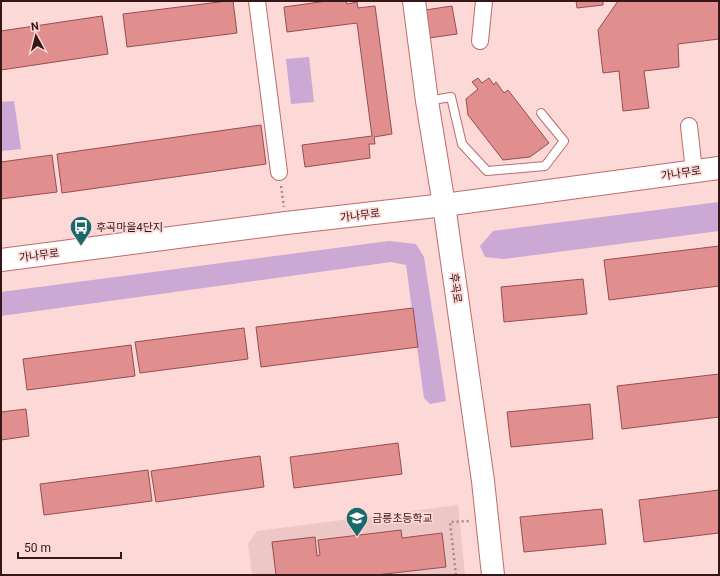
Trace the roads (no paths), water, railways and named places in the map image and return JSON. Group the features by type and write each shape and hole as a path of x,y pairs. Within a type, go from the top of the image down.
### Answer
{"street":[{"path":"257,1 279,172"},
{"name":"후곡로","path":"414,1 427,101 444,205 488,521 494,575"},
{"path":"480,41 484,1"},
{"path":"689,126 694,171"},
{"name":"가나무로","path":"1,260 286,223 444,205 719,168"}],"lane":[{"path":"427,101 451,96 462,144 487,171 545,166 564,140 541,113"}],"place":[{"name":"후곡마을4단지","path":"81,246"},
{"name":"금릉초등학교","path":"357,538"}]}
